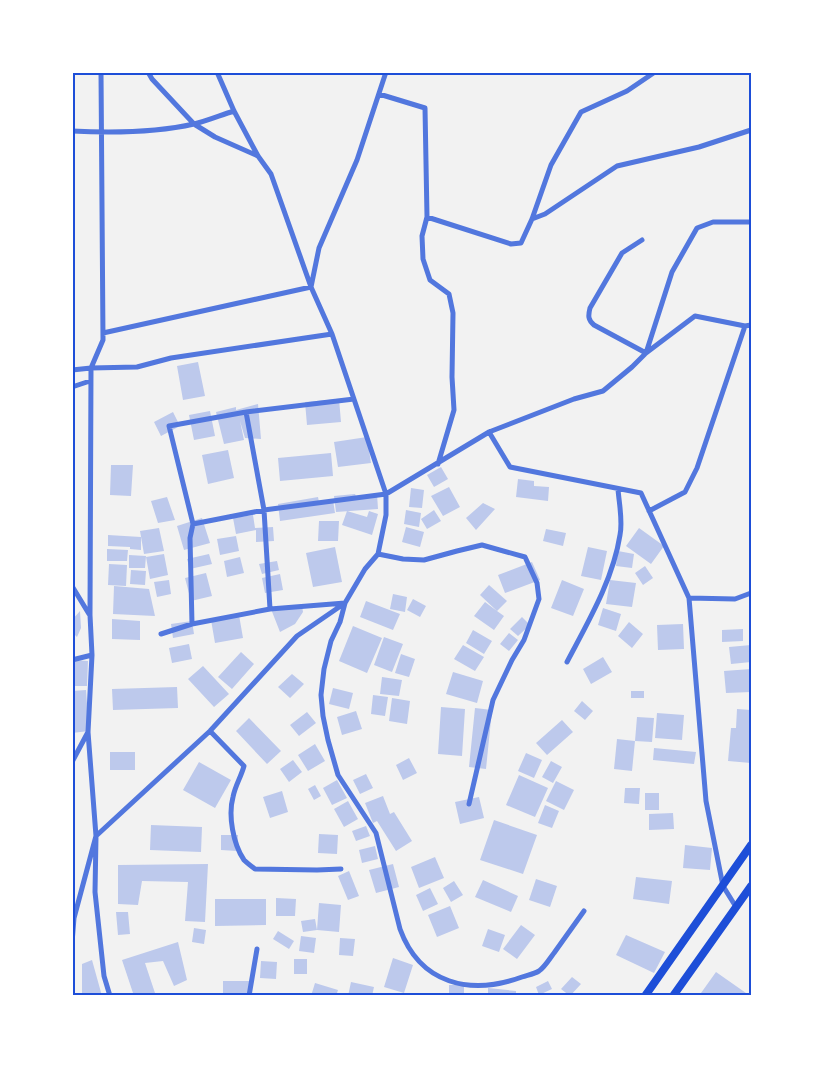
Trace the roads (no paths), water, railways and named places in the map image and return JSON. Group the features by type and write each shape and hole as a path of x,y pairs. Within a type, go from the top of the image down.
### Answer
{"main road":[{"path":"645,996 751,845"},
{"path":"673,996 751,886"}],"street":[{"path":"100,72 103,340 90,368 92,655 88,732 96,836 96,892 104,976 110,996"},
{"path":"148,72 194,124 215,137 258,156"},
{"path":"217,72 234,111 258,156 271,174 311,287 332,334 386,494 386,515 378,554 365,569 345,603 331,641 321,695 328,740 338,774 376,833 405,943 414,957 446,981 474,986 492,986 541,970 584,911"},
{"path":"311,287 319,248 357,160 386,72"},
{"path":"427,217 511,244 520,243 532,219 551,165 580,112 627,91 655,72"},
{"path":"379,94 425,108 427,217 422,236 423,260 430,280 448,294 453,313 454,410 438,464"},
{"path":"72,131 152,130 194,124 234,111"},
{"path":"532,219 545,214 617,166 699,147 751,130"},
{"path":"646,353 672,272 697,228 713,222 751,222"},
{"path":"642,240 622,253 588,315 594,325 646,353"},
{"path":"103,333 311,287"},
{"path":"194,524 264,510 386,494 489,432 574,399 603,391 646,353 695,316 748,325 697,468 685,492 649,511"},
{"path":"72,370 137,367 171,358 332,334"},
{"path":"72,387 90,381"},
{"path":"192,624 190,538 194,524 169,426 246,412 354,399"},
{"path":"246,412 264,510 270,609"},
{"path":"489,432 510,467 640,493 689,598 706,801 723,886 736,907"},
{"path":"567,662 592,614 614,560 621,533 618,489"},
{"path":"378,554 424,560 482,545 525,557 537,583 539,599 528,630 493,700 469,804"},
{"path":"72,586 90,615"},
{"path":"689,598 735,599 751,593"},
{"path":"161,634 192,624 270,609 345,603"},
{"path":"72,943 74,918 96,836 210,731 297,636 345,603"},
{"path":"72,660 92,655"},
{"path":"210,731 244,766 233,795 231,824 245,861 255,869 341,869"},
{"path":"72,762 88,732"},
{"path":"249,996 257,950"}]}
